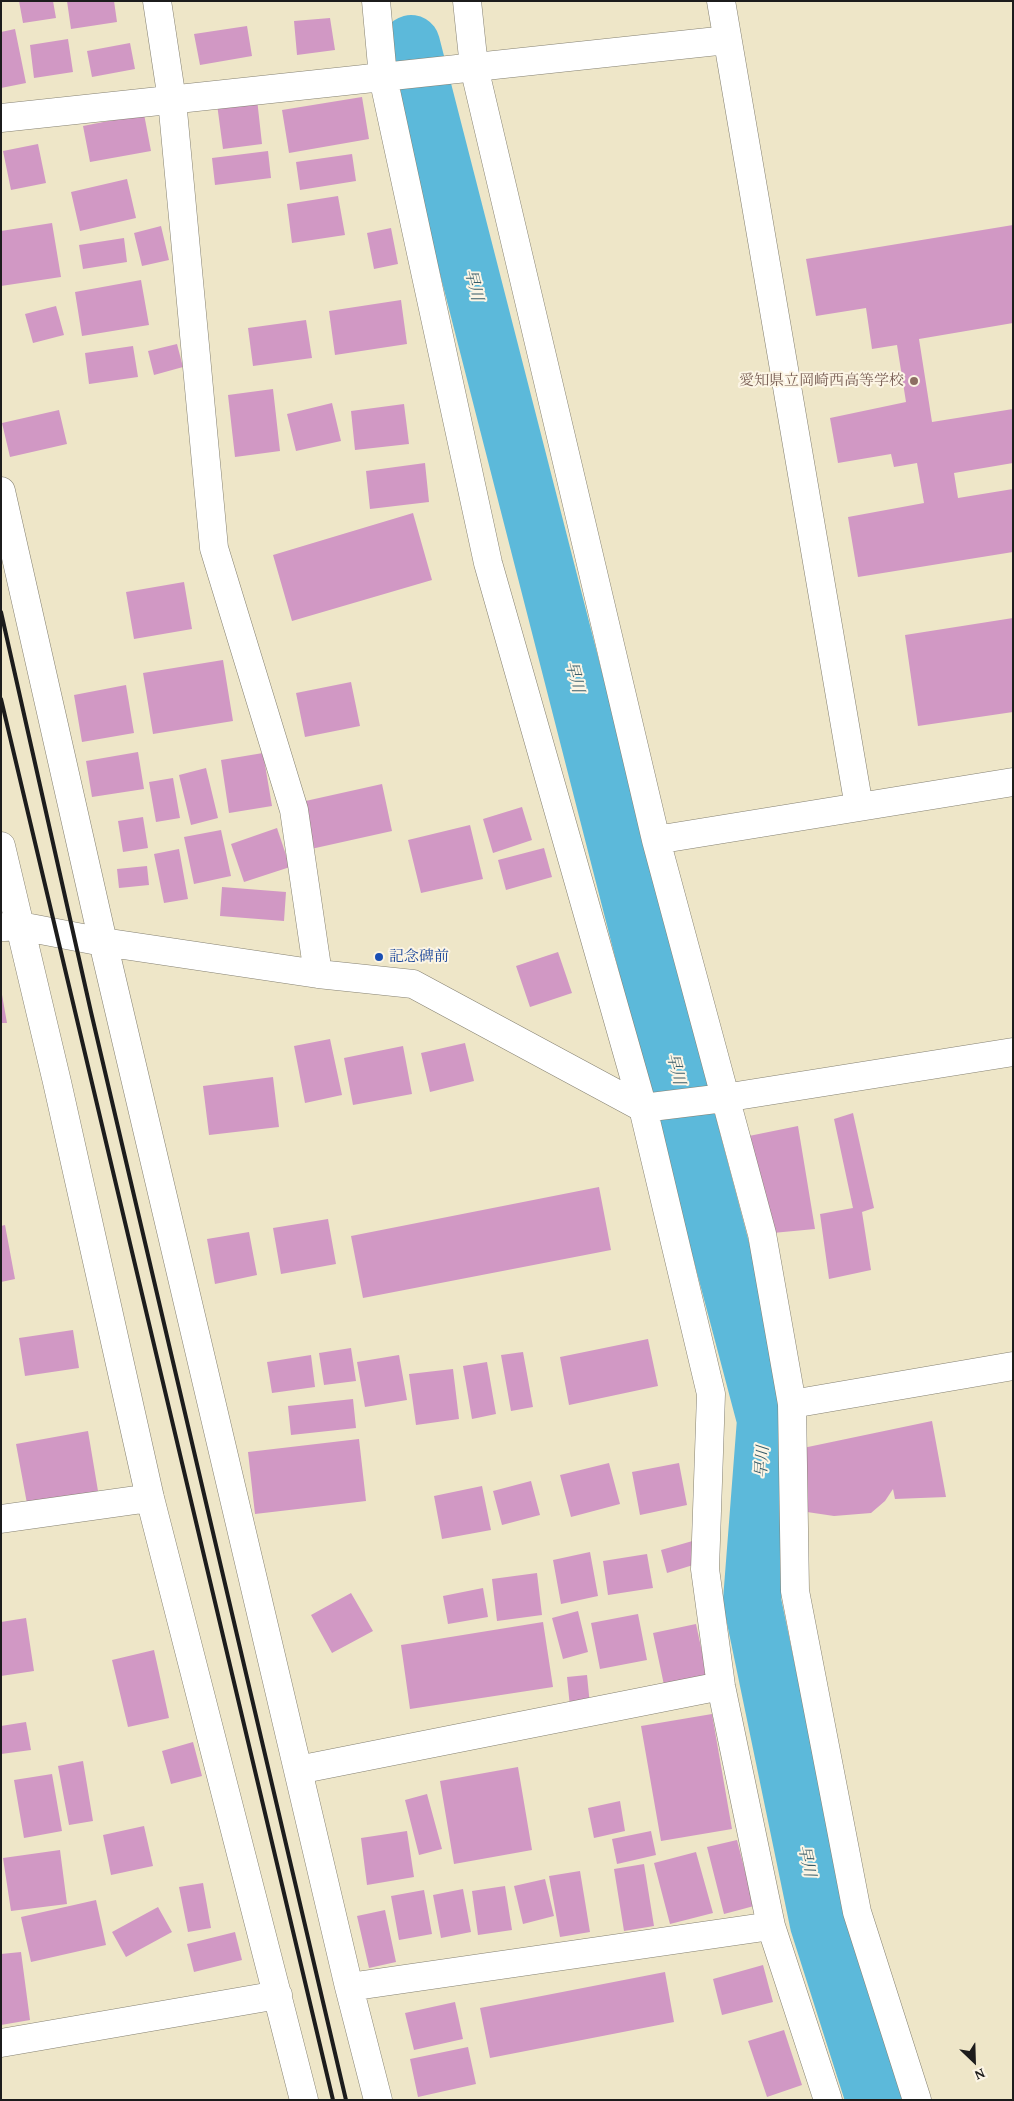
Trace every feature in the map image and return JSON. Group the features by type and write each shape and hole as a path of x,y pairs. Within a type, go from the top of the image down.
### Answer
{"street":[{"path":"156,1 172,100 214,548 294,810 318,974"},
{"path":"376,1 383,77 488,563 643,1108 712,1394 705,1569 721,1686 771,1926 828,2100"},
{"path":"467,1 474,67 656,840 762,1234 792,1404 795,1591 857,1912 917,2100"},
{"path":"721,1 859,807"},
{"path":"1,118 728,40"},
{"path":"1,492 103,942 349,1986 378,2100"},
{"path":"656,840 1013,782"},
{"path":"1,846 11,926 150,1498 304,2100"},
{"path":"11,926 103,942 318,974 413,984 643,1108 724,1098 1013,1052"},
{"path":"792,1404 1013,1366"},
{"path":"1,1519 150,1498"},
{"path":"298,1770 721,1686"},
{"path":"349,1986 771,1926"},
{"path":"1,2043 278,1995"}],"building":[{"path":"19,1 53,1 56,18 23,23"},
{"path":"67,1 114,1 117,22 71,29"},
{"path":"330,18 335,50 297,55 294,21"},
{"path":"247,26 252,56 200,65 194,34"},
{"path":"15,29 26,83 1,88 1,32"},
{"path":"68,39 73,72 34,78 30,45"},
{"path":"130,43 135,69 92,77 87,51"},
{"path":"362,97 369,139 289,153 282,110"},
{"path":"257,99 262,144 223,149 217,104"},
{"path":"144,114 151,151 90,162 83,126"},
{"path":"38,144 46,183 11,190 3,151"},
{"path":"268,151 271,178 215,185 212,158"},
{"path":"352,154 356,181 300,190 296,162"},
{"path":"127,179 136,218 80,231 71,192"},
{"path":"338,196 345,235 292,243 287,204"},
{"path":"52,223 61,277 1,286 1,231"},
{"path":"1013,225 1013,323 919,339 932,422 1013,409 1013,463 954,473 958,498 1013,489 1013,552 858,577 848,517 924,503 917,463 894,467 891,454 838,463 830,418 906,402 897,345 872,349 866,308 816,316 806,259"},
{"path":"161,226 169,260 142,266 134,233"},
{"path":"391,228 398,264 374,269 367,233"},
{"path":"124,238 127,262 83,269 79,245"},
{"path":"141,280 149,325 82,336 75,292"},
{"path":"401,300 407,344 335,355 329,311"},
{"path":"56,306 64,335 33,343 25,314"},
{"path":"306,320 312,358 253,366 248,328"},
{"path":"177,344 183,367 154,375 148,351"},
{"path":"133,346 138,377 89,384 85,353"},
{"path":"273,389 280,451 235,457 228,395"},
{"path":"332,403 341,441 296,451 287,414"},
{"path":"404,404 409,444 355,450 351,411"},
{"path":"59,410 67,444 10,457 2,423"},
{"path":"425,463 429,502 370,509 366,471"},
{"path":"413,513 432,580 292,621 273,555"},
{"path":"184,582 192,629 134,639 126,592"},
{"path":"1013,618 1013,712 918,726 905,635"},
{"path":"223,660 233,721 153,734 143,673"},
{"path":"351,682 360,726 305,737 296,693"},
{"path":"126,685 134,733 82,742 74,695"},
{"path":"138,752 144,789 92,797 86,761"},
{"path":"263,753 272,806 229,813 221,760"},
{"path":"206,768 218,818 191,825 179,775"},
{"path":"173,778 180,818 156,822 149,782"},
{"path":"382,784 392,831 311,849 301,802"},
{"path":"522,807 532,840 493,853 483,819"},
{"path":"143,817 148,848 123,852 118,821"},
{"path":"470,825 483,879 421,893 408,840"},
{"path":"277,828 290,867 244,882 231,844"},
{"path":"221,830 231,876 194,884 184,837"},
{"path":"544,848 552,877 506,890 498,860"},
{"path":"179,849 188,899 164,903 154,854"},
{"path":"147,866 149,885 119,888 117,869"},
{"path":"222,887 286,892 284,921 220,916"},
{"path":"558,952 572,993 530,1007 516,966"},
{"path":"1,989 7,1023 1,1023"},
{"path":"330,1039 342,1095 305,1103 294,1046"},
{"path":"465,1043 474,1081 430,1092 421,1053"},
{"path":"403,1046 412,1094 353,1105 344,1058"},
{"path":"273,1077 279,1127 209,1135 203,1086"},
{"path":"853,1113 874,1208 862,1212 871,1270 829,1279 820,1214 853,1208 834,1119"},
{"path":"798,1126 815,1229 762,1234 744,1137"},
{"path":"599,1187 611,1250 363,1298 351,1236"},
{"path":"328,1219 336,1264 281,1274 273,1228"},
{"path":"5,1225 15,1279 1,1282 1,1226"},
{"path":"249,1232 257,1275 215,1284 207,1239"},
{"path":"73,1330 79,1368 25,1376 19,1338"},
{"path":"648,1339 658,1386 569,1405 560,1357"},
{"path":"351,1348 356,1381 324,1385 319,1353"},
{"path":"523,1352 533,1407 511,1411 501,1355"},
{"path":"311,1355 315,1387 272,1393 267,1362"},
{"path":"399,1355 407,1400 365,1407 357,1362"},
{"path":"487,1362 496,1414 472,1419 463,1366"},
{"path":"453,1369 459,1419 416,1425 409,1374"},
{"path":"353,1399 356,1428 291,1435 288,1406"},
{"path":"932,1421 946,1497 895,1499 893,1489 885,1501 871,1513 834,1516 807,1512 803,1448"},
{"path":"88,1431 99,1497 28,1509 16,1444"},
{"path":"359,1439 366,1501 255,1514 248,1452"},
{"path":"609,1463 620,1504 571,1517 560,1475"},
{"path":"679,1463 687,1505 640,1515 632,1472"},
{"path":"531,1481 540,1515 502,1525 493,1491"},
{"path":"482,1486 491,1530 442,1539 434,1496"},
{"path":"696,1540 703,1562 667,1573 661,1550"},
{"path":"590,1552 598,1596 561,1604 553,1560"},
{"path":"647,1554 653,1588 608,1595 603,1561"},
{"path":"537,1573 542,1615 497,1621 492,1579"},
{"path":"483,1588 488,1617 448,1624 443,1596"},
{"path":"351,1593 373,1631 332,1653 311,1615"},
{"path":"578,1611 588,1652 563,1659 552,1618"},
{"path":"638,1614 647,1660 600,1669 591,1623"},
{"path":"26,1618 34,1671 1,1676 1,1622"},
{"path":"543,1622 553,1687 410,1709 401,1645"},
{"path":"696,1624 707,1675 664,1685 653,1633"},
{"path":"154,1650 169,1718 128,1727 112,1660"},
{"path":"587,1675 590,1705 570,1707 567,1677"},
{"path":"712,1714 732,1829 661,1841 641,1726"},
{"path":"26,1722 31,1750 1,1754 1,1726"},
{"path":"193,1742 202,1776 171,1784 162,1751"},
{"path":"83,1761 93,1821 69,1825 58,1766"},
{"path":"518,1767 532,1850 454,1864 440,1781"},
{"path":"52,1774 62,1831 24,1838 14,1780"},
{"path":"427,1794 442,1849 419,1855 405,1800"},
{"path":"620,1801 625,1831 594,1838 588,1808"},
{"path":"144,1826 153,1866 111,1875 103,1835"},
{"path":"407,1831 414,1877 367,1885 361,1838"},
{"path":"651,1831 656,1855 617,1864 612,1839"},
{"path":"737,1840 754,1906 724,1914 707,1847"},
{"path":"60,1850 67,1904 11,1911 3,1858"},
{"path":"696,1852 713,1913 670,1924 654,1863"},
{"path":"644,1864 654,1926 624,1931 614,1869"},
{"path":"580,1871 590,1932 560,1937 549,1876"},
{"path":"545,1879 554,1916 523,1924 514,1886"},
{"path":"203,1883 211,1928 188,1932 179,1887"},
{"path":"505,1886 512,1930 478,1935 472,1891"},
{"path":"463,1889 471,1932 441,1938 433,1895"},
{"path":"424,1890 432,1934 399,1940 391,1896"},
{"path":"96,1900 106,1945 31,1962 21,1917"},
{"path":"158,1907 172,1932 126,1957 112,1932"},
{"path":"385,1910 396,1962 369,1968 357,1916"},
{"path":"235,1932 242,1960 194,1972 187,1944"},
{"path":"21,1952 30,2020 1,2025 1,1954"},
{"path":"763,1965 773,2002 722,2015 713,1979"},
{"path":"665,1972 674,2022 490,2058 480,2008"},
{"path":"455,2002 463,2039 414,2050 405,2013"},
{"path":"784,2030 802,2085 767,2097 748,2041"},
{"path":"468,2047 476,2084 418,2097 410,2059"}],"waterway":[{"name":"早川","path":"411,44 694,1148 766,1420 752,1601 819,1924 875,2100"}],"railway":[{"path":"1,612 91,1012 346,2100"},
{"path":"1,699 333,2100"}],"place":[{"name":"愛知県立岡崎西高等学校","path":"914,381"},
{"name":"記念碑前","path":"379,957"}]}
